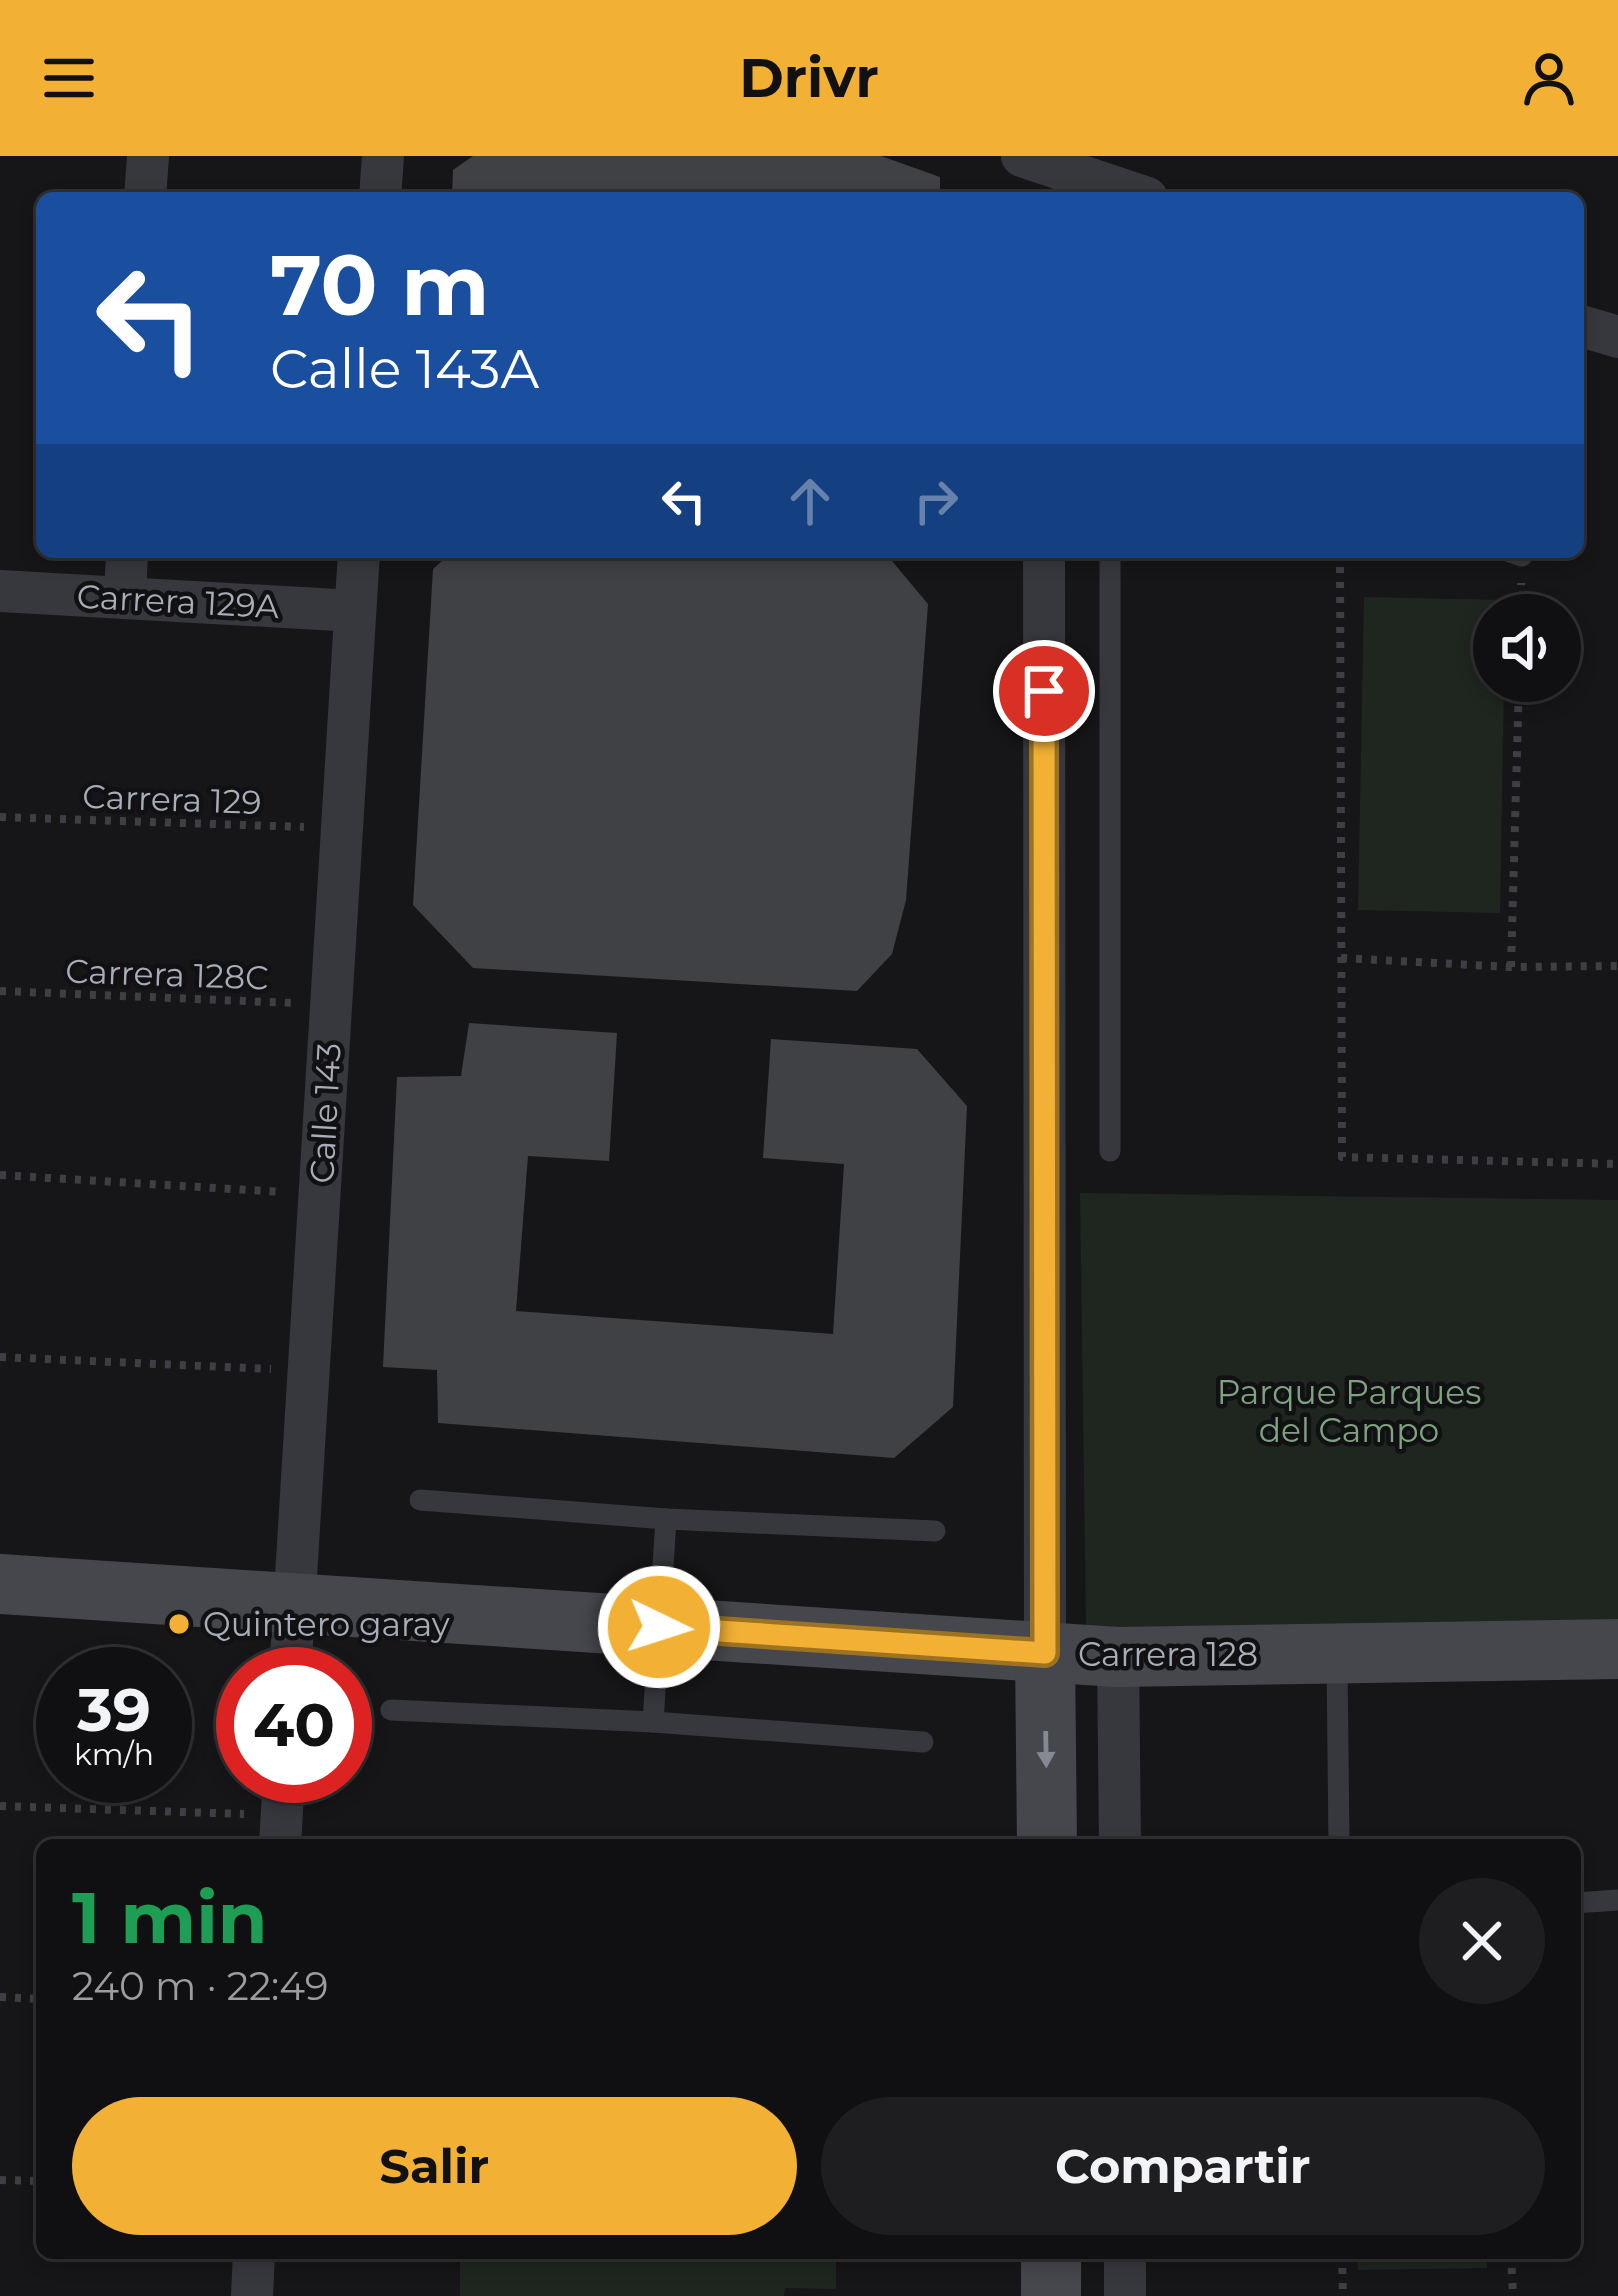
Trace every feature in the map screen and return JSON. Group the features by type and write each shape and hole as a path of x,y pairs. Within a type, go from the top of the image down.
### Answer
{"street":[{"path":"145,192 148,156"},
{"path":"380,192 383,156"},
{"path":"1036,172 1120,185"},
{"path":"1584,327 1618,337"},
{"path":"125,598 127,558"},
{"name":"Calle 143","path":"292,1647 359,558"},
{"path":"1044,558 1047,1839"},
{"name":"Carrera 129A","path":"0,591 356,611"},
{"name":"Carrera 128","path":"0,1583 1118,1657 1618,1649"},
{"path":"1118,1657 1120,1839"},
{"path":"252,2296 254,2259"},
{"path":"1051,2259 1052,2296"},
{"path":"1125,2259 1125,2296"}],"lane":[{"path":"1110,558 1110,1151"},
{"path":"420,1500 666,1519 935,1532"},
{"path":"653,1722 666,1519"},
{"path":"1337,1654 1339,1839"},
{"path":"391,1710 653,1722 922,1742"},
{"path":"1581,1903 1618,1900"}],"path":[{"path":"1340,558 1342,1157 1618,1164"},
{"path":"1511,967 1518,702"},
{"name":"Carrera 129","path":"0,818 341,828"},
{"path":"1341,958 1511,967 1618,966"},
{"name":"Carrera 128C","path":"0,991 331,1005"},
{"path":"0,1175 320,1194"},
{"path":"0,1357 309,1371"},
{"path":"0,1806 282,1812"},
{"path":"0,1997 36,1999"},
{"path":"0,2180 36,2181"},
{"path":"1342,2259 1343,2296"},
{"path":"1511,2259 1513,2296"}],"green space":[{"path":"1364,597 1473,599 1473,702 1504,702 1500,913 1358,910"},
{"name":"Parque Parques del Campo","path":"1080,1193 1618,1200 1618,1621 1086,1628"},
{"path":"460,2259 836,2259 836,2289 785,2288 784,2296 460,2296"},
{"path":"1358,2259 1487,2259 1487,2268 1358,2270"}],"building":[{"path":"473,156 881,156 940,177 940,192 452,192 453,170"},
{"path":"445,558 890,558 928,604 906,900 892,954 857,991 473,968 413,905 433,569"},
{"path":"469,1023 617,1033 609,1161 528,1156 516,1311 833,1334 844,1164 763,1158 771,1039 917,1049 967,1106 953,1407 894,1458 438,1423 437,1370 383,1367 397,1077 461,1076"}],"place":[{"name":"Quintero garay","path":"179,1624"}],"route":[{"path":"659,1627 1045,1653 1044,691"}]}
